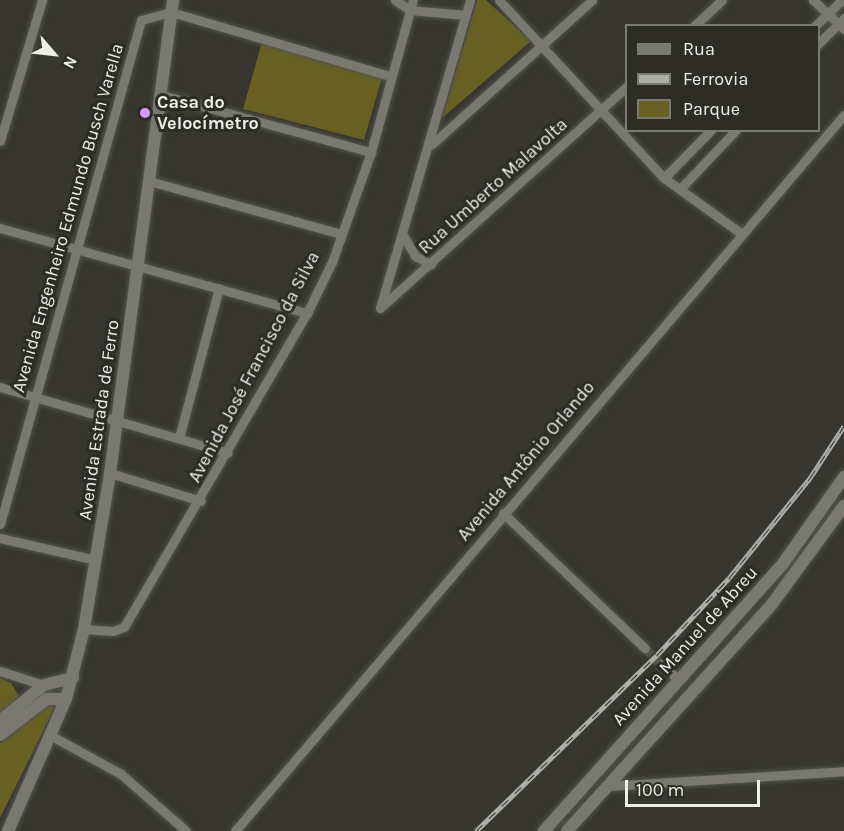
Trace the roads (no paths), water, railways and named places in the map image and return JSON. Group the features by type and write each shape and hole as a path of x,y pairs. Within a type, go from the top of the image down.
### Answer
{"street":[{"path":"0,141 42,0"},
{"path":"395,0 466,15"},
{"path":"431,264 416,256 403,234 470,0"},
{"path":"500,0 664,178 742,234"},
{"path":"429,146 592,0"},
{"path":"696,24 722,0"},
{"path":"813,0 827,14 842,23 820,43"},
{"path":"817,24 842,0"},
{"name":"Avenida José Francisco da Silva","path":"84,629 113,631 124,627 201,501 307,313 341,234 370,152 411,5"},
{"path":"172,6 390,76"},
{"name":"Avenida Estrada de Ferro","path":"7,831 66,699 84,629 110,472 148,180 162,95 172,6"},
{"name":"Avenida Engenheiro Edmundo Busch Varella","path":"0,524 141,20 172,6"},
{"name":"Rua Umberto Malavolta","path":"403,234 380,308 625,89"},
{"path":"162,95 370,152"},
{"name":"Avenida Antônio Orlando","path":"235,831 503,513 844,115"},
{"path":"664,178 709,132"},
{"path":"680,189 734,132"},
{"path":"148,180 341,234"},
{"path":"0,228 307,313"},
{"path":"179,438 219,288"},
{"path":"0,387 228,453"},
{"path":"110,472 201,501"},
{"name":"Avenida Manuel de Abreu","path":"544,831 677,678 782,565 844,477"},
{"name":"Avenida Manuel de Abreu","path":"567,831 772,604 844,506"},
{"path":"503,513 645,648"},
{"path":"0,537 96,560"},
{"path":"662,664 677,678"},
{"path":"0,671 44,685"},
{"path":"0,721 44,685 73,678"},
{"path":"0,735 47,699 66,699"},
{"path":"50,735 121,774 186,831"},
{"path":"608,786 844,771"},
{"path":"0,829 7,831"}],"tunnel":[{"path":"645,648 661,664"}],"railway":[{"path":"476,831 657,655 729,578 810,478 844,426"}],"place":[{"name":"Casa do Velocímetro","path":"145,113"}]}
